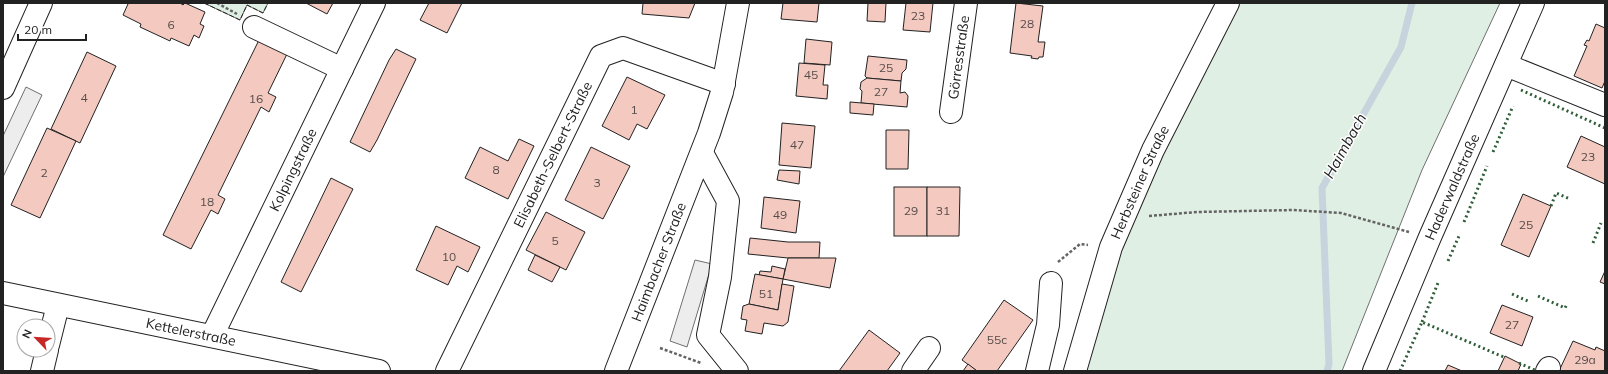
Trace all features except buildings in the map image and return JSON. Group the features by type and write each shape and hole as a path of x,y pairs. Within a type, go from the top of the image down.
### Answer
{"street":[{"path":"3,88 41,3"},
{"name":"Kolpingstraße","path":"212,336 374,3"},
{"name":"Haimbacher Straße","path":"616,371 710,133 724,84 738,3"},
{"name":"Görresstraße","path":"951,112 966,3"},
{"name":"Herbsteiner Straße","path":"1075,371 1110,247 1153,150 1228,3"},
{"name":"Haderwaldstraße","path":"1374,371 1532,3"},
{"path":"248,22 342,69"},
{"name":"Elisabeth-Selbert-Straße","path":"447,371 601,56 623,48 724,84"},
{"path":"1506,65 1605,105"},
{"path":"702,153 728,201 720,277 708,335 737,371"},
{"path":"1037,371 1048,325 1051,283"},
{"name":"Kettelerstraße","path":"3,293 378,371"},
{"path":"55,318 58,305"},
{"path":"913,371 929,348"},
{"path":"42,371 45,358"}],"path":[{"path":"217,3 248,22"},
{"path":"1122,219 1198,212 1293,210 1341,213 1430,238"},
{"path":"1051,283 1059,260 1080,244 1110,247"},
{"path":"660,348 702,364"}],"green space":[{"path":"204,3 268,3 263,13 247,5 240,20"},
{"path":"1221,3 1500,3 1422,170 1342,371 1079,371 1106,280"}],"shaded area":[{"path":"26,87 42,95 3,177 3,136"},
{"path":"695,260 712,264 687,347 670,341"}],"waterway":[{"name":"Haimbach","path":"1327,371 1329,364 1322,188 1401,47 1412,3"}],"hedge":[{"path":"1521,90 1605,128"},
{"path":"1493,152 1513,106"},
{"path":"1464,222 1487,166"},
{"path":"1551,206 1556,193 1570,199"},
{"path":"1593,243 1601,223"},
{"path":"1448,261 1459,236"},
{"path":"1422,322 1438,283"},
{"path":"1512,294 1528,301"},
{"path":"1538,296 1565,308 1567,304"},
{"path":"1400,371 1422,322 1506,358"},
{"path":"1519,363 1535,370"}],"fence":[{"path":"204,3 240,20 247,5 263,13 268,3"}]}
